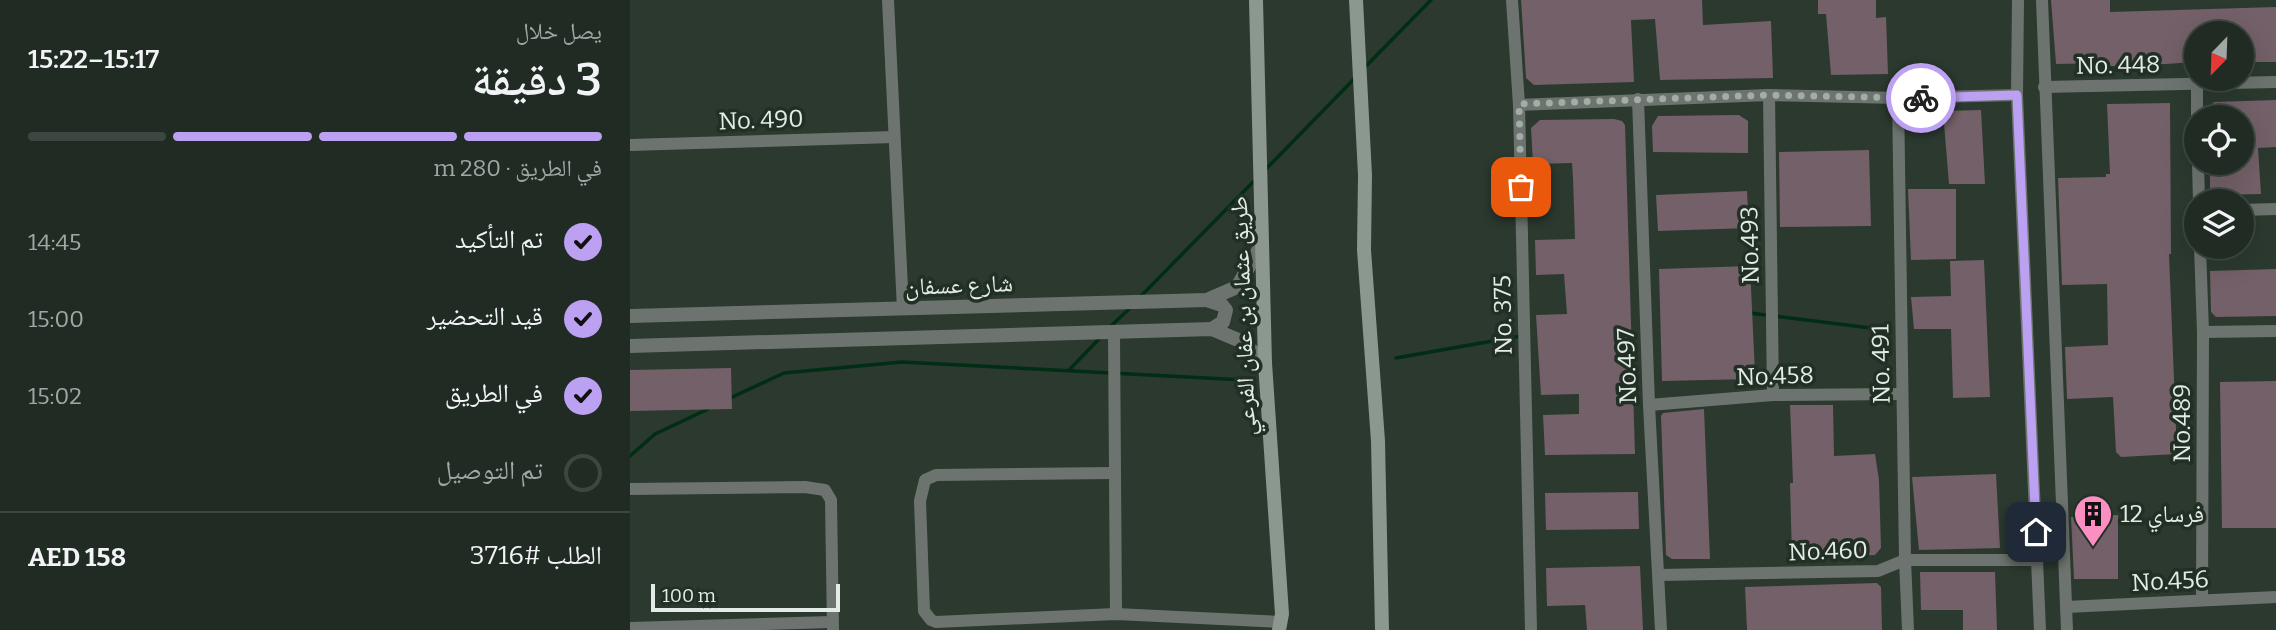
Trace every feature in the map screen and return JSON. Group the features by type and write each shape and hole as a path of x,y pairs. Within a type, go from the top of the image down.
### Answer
{"main road":[{"name":"طريق عثمان بن عفان الفرعي","path":"1256,0 1265,363 1282,614 1279,626"},
{"path":"1356,0 1365,175 1364,250 1378,441 1382,630"}],"street":[{"path":"888,0 903,309"},
{"name":"No. 375","path":"1512,0 1519,104 1531,630"},
{"path":"2018,0 2017,95 2040,630"},
{"path":"2042,0 2067,630"},
{"name":"No. 448","path":"2254,83 2276,82"},
{"name":"No. 448","path":"2044,87 2184,84"},
{"path":"1519,104 1769,95 1898,98 2017,95"},
{"name":"No.493","path":"1769,95 1773,395"},
{"name":"No. 491","path":"1898,98 1908,630"},
{"name":"No.497","path":"1638,99 1649,405 1661,630"},
{"name":"No. 490","path":"630,145 894,136"},
{"path":"2254,210 2276,209"},
{"name":"شارع عسفان","path":"630,316 1207,300 1237,288 1262,244"},
{"name":"No.489","path":"2200,259 2203,331 2202,600"},
{"path":"1207,300 1222,305 1226,310 1223,322 1212,329"},
{"path":"630,346 1212,329 1243,342 1265,363"},
{"path":"2203,331 2276,331"},
{"path":"1114,332 1116,614"},
{"name":"No.458","path":"1649,405 1773,395 1902,394"},
{"path":"1115,473 936,475 925,480 920,501 923,611 936,622 1116,614 1279,626"},
{"path":"630,489 805,487 825,490 831,500 832,626 630,628"},
{"name":"No.460","path":"1659,575 1878,571 1905,560 2038,559"},
{"name":"No.456","path":"2066,607 2276,597"}],"building":[{"path":"1521,0 1702,0 1703,25 1771,21 1773,78 1660,80 1655,19 1631,20 1634,82 1534,85 1526,78"},
{"path":"1818,0 1876,0 1876,18 1886,17 1888,74 1831,75 1826,14 1818,14"},
{"path":"2051,0 2110,0 2110,12 2276,7 2276,62 2254,62 2254,21 2184,21 2184,63 2135,66 2106,66 2106,63 2056,64"},
{"path":"2276,100 2276,147 2258,148 2261,194 2254,194 2254,189 2210,188 2210,175 2254,175 2254,105 2211,105 2214,102"},
{"path":"2170,103 2169,254 2177,454 2121,457 2116,452 2113,397 2067,399 2065,347 2108,345 2107,284 2062,285 2058,178 2106,177 2106,174 2110,174 2107,104"},
{"path":"1981,110 1985,184 1949,184 1943,111"},
{"path":"1739,115 1748,121 1748,153 1653,152 1652,126 1658,116"},
{"path":"1614,119 1625,125 1635,454 1545,455 1543,415 1579,414 1579,394 1541,395 1536,315 1567,314 1564,274 1536,275 1535,240 1575,239 1573,178 1572,163 1533,164 1531,128 1540,120"},
{"path":"1869,150 1871,226 1780,227 1779,152"},
{"path":"1908,189 1956,189 1956,259 1911,260"},
{"path":"1747,191 1749,228 1658,231 1656,195"},
{"path":"1984,260 1990,397 1953,398 1951,329 1914,329 1911,297 1951,296 1950,261"},
{"path":"1750,266 1753,377 1662,381 1659,269"},
{"path":"2276,269 2276,316 2216,317 2211,312 2210,271"},
{"path":"731,368 732,409 630,411 630,370"},
{"path":"2276,381 2276,528 2222,528 2220,382"},
{"path":"1790,405 1833,405 1834,456 1875,454 1879,480 1881,548 1875,555 1792,558"},
{"path":"1704,409 1710,559 1672,559 1666,555 1661,416 1663,413"},
{"path":"1996,474 2000,548 1919,550 1912,477"},
{"path":"1638,492 1639,529 1546,530 1545,493"},
{"name":"فرساي 12","path":"2118,515 2118,579 2074,579 2071,517"},
{"path":"1640,566 1643,630 1587,630 1585,605 1547,606 1546,568"},
{"path":"1920,572 1995,572 1997,630 1963,630 1963,610 1921,610"},
{"path":"1877,583 1881,587 1882,630 1747,630 1745,587"}],"waterway":[{"path":"1366,66 1431,0"},
{"path":"1265,170 1354,79"},
{"path":"1140,297 1257,178"},
{"path":"1110,327 1130,308"},
{"path":"1750,313 1887,330"},
{"path":"1396,358 1521,336"},
{"path":"1070,369 1100,338"},
{"path":"728,399 784,373 902,362 1244,380"},
{"path":"630,456 655,434 708,409"}],"way so far":[{"path":"1521,187 1519,104 1769,95 1921,98"}],"place":[{"name":"فرساي 12","path":"2093,548"}],"route":[{"path":"1921,98 2017,95 2036,532"}]}
